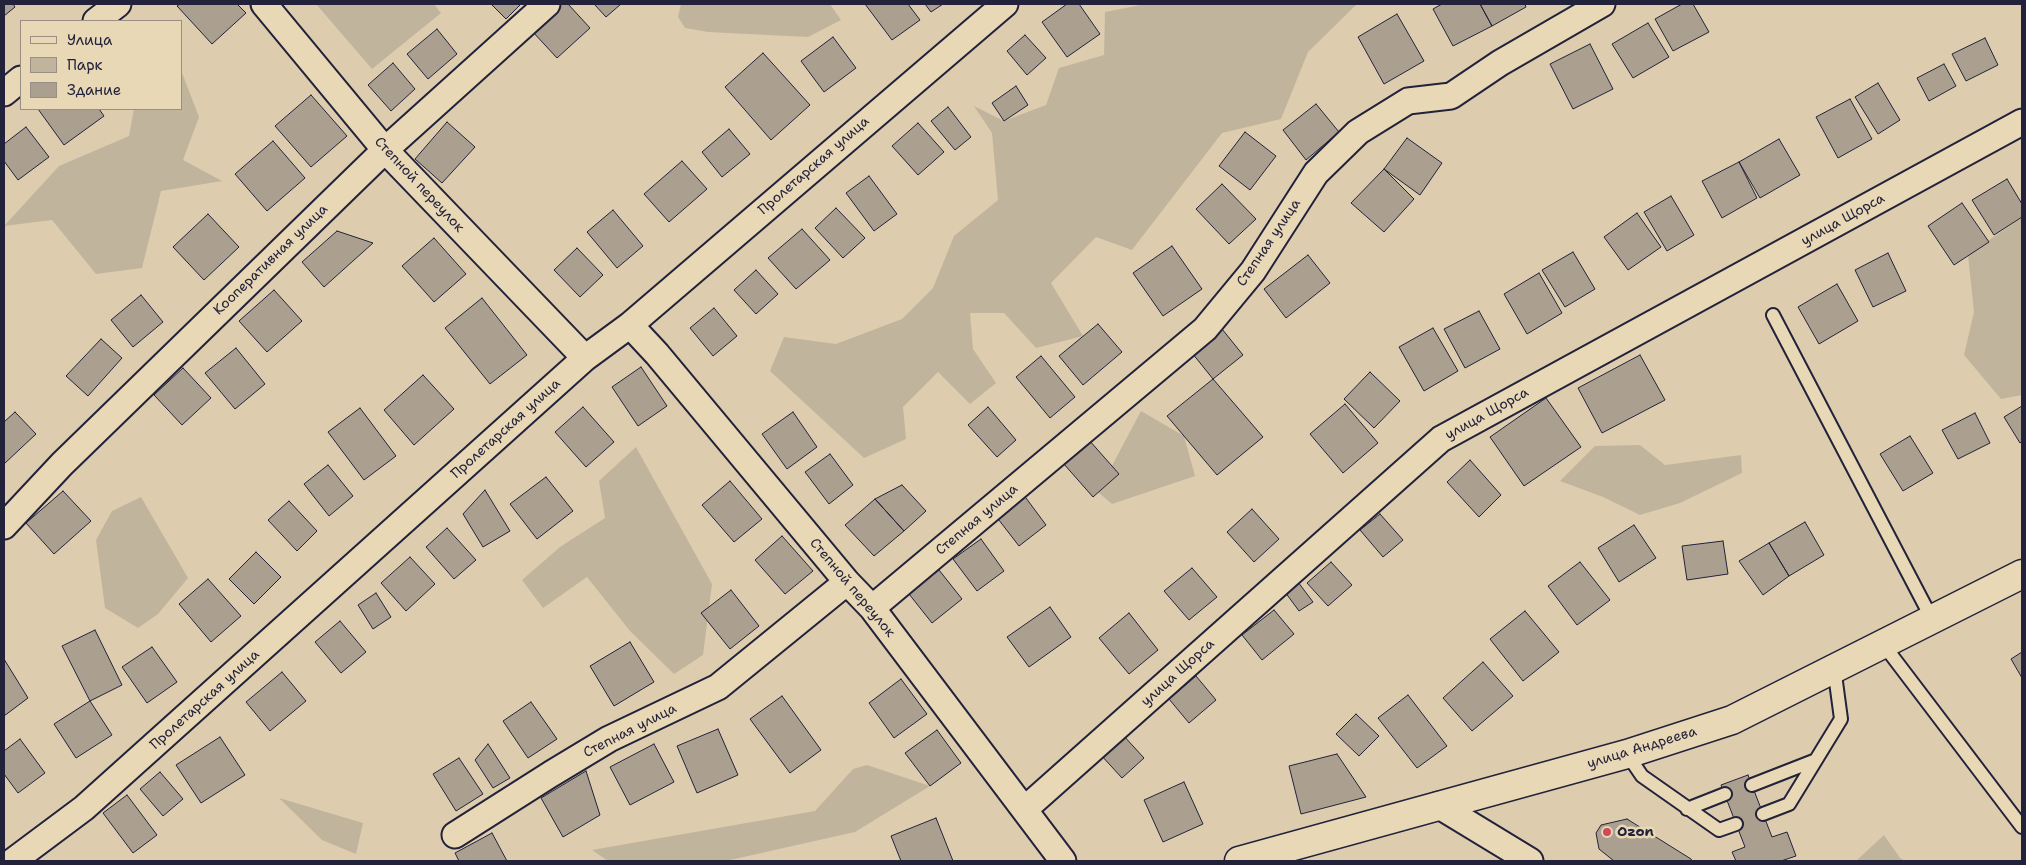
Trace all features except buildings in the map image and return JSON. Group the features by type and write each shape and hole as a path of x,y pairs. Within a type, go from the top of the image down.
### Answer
{"main road":[{"name":"улица Андреева","path":"1239,861 1627,754 1732,720 2022,574"}],"street":[{"path":"97,20 118,4"},
{"name":"Степной переулок","path":"264,4 385,150 584,358"},
{"name":"Кооперативная улица","path":"4,526 62,464 385,150 547,4"},
{"name":"Пролетарская улица","path":"13,861 84,808 584,358 630,325 1005,4"},
{"name":"Степная улица","path":"872,608 1205,329 1253,271 1316,173 1358,132 1408,101 1452,96 1500,63 1602,4"},
{"path":"4,93 20,81"},
{"name":"улица Щорса","path":"1025,809 1441,439 2022,122"},
{"name":"Степной переулок","path":"630,325 657,354 846,582 872,608 1063,861"},
{"name":"Степная улица","path":"455,835 551,774 609,740 718,687 846,582"},
{"path":"1438,805 1530,861"}],"lane":[{"path":"1773,315 1932,619"},
{"path":"1883,644 2022,827"},
{"path":"1763,814 1789,804 1841,718 1834,667"},
{"path":"1627,754 1642,776 1719,830 1736,824"},
{"path":"1752,785 1816,760"},
{"path":"1687,809 1725,794"}],"green space":[{"path":"316,4 434,4 441,13 372,69"},
{"path":"681,4 830,4 841,20 808,37 708,32 685,28 678,17"},
{"path":"1146,4 1357,4 1308,52 1281,119 1222,133 1132,250 1096,237 1051,283 1083,336 1036,348 1004,313 970,313 973,349 996,383 970,404 938,372 903,407 906,439 864,458 770,371 784,337 836,344 902,319 933,288 954,236 998,200 992,133 974,106 1004,121 1046,105 1059,68 1104,55 1105,12"},
{"path":"182,73 199,117 183,160 222,181 161,191 142,268 96,274 52,220 4,226 59,166 129,136 134,110 182,110"},
{"path":"2022,217 2022,395 2001,399 1964,355 1974,312 1968,255"},
{"path":"1141,411 1184,436 1195,476 1112,504 1098,492"},
{"path":"1640,445 1665,465 1741,455 1742,473 1680,503 1640,515 1603,497 1560,481 1595,446"},
{"path":"636,447 712,584 703,655 674,674 630,631 587,577 543,608 522,580 560,547 605,518 599,481"},
{"path":"141,497 188,578 158,614 138,628 105,608 96,540 112,511"},
{"path":"867,765 930,786 855,832 730,860 608,861 592,850 815,811 853,769"},
{"path":"279,798 363,823 356,854 322,840"},
{"path":"1884,835 1900,858 1905,861 1856,861"}],"place":[{"name":"Ozon","path":"1607,832"}]}
